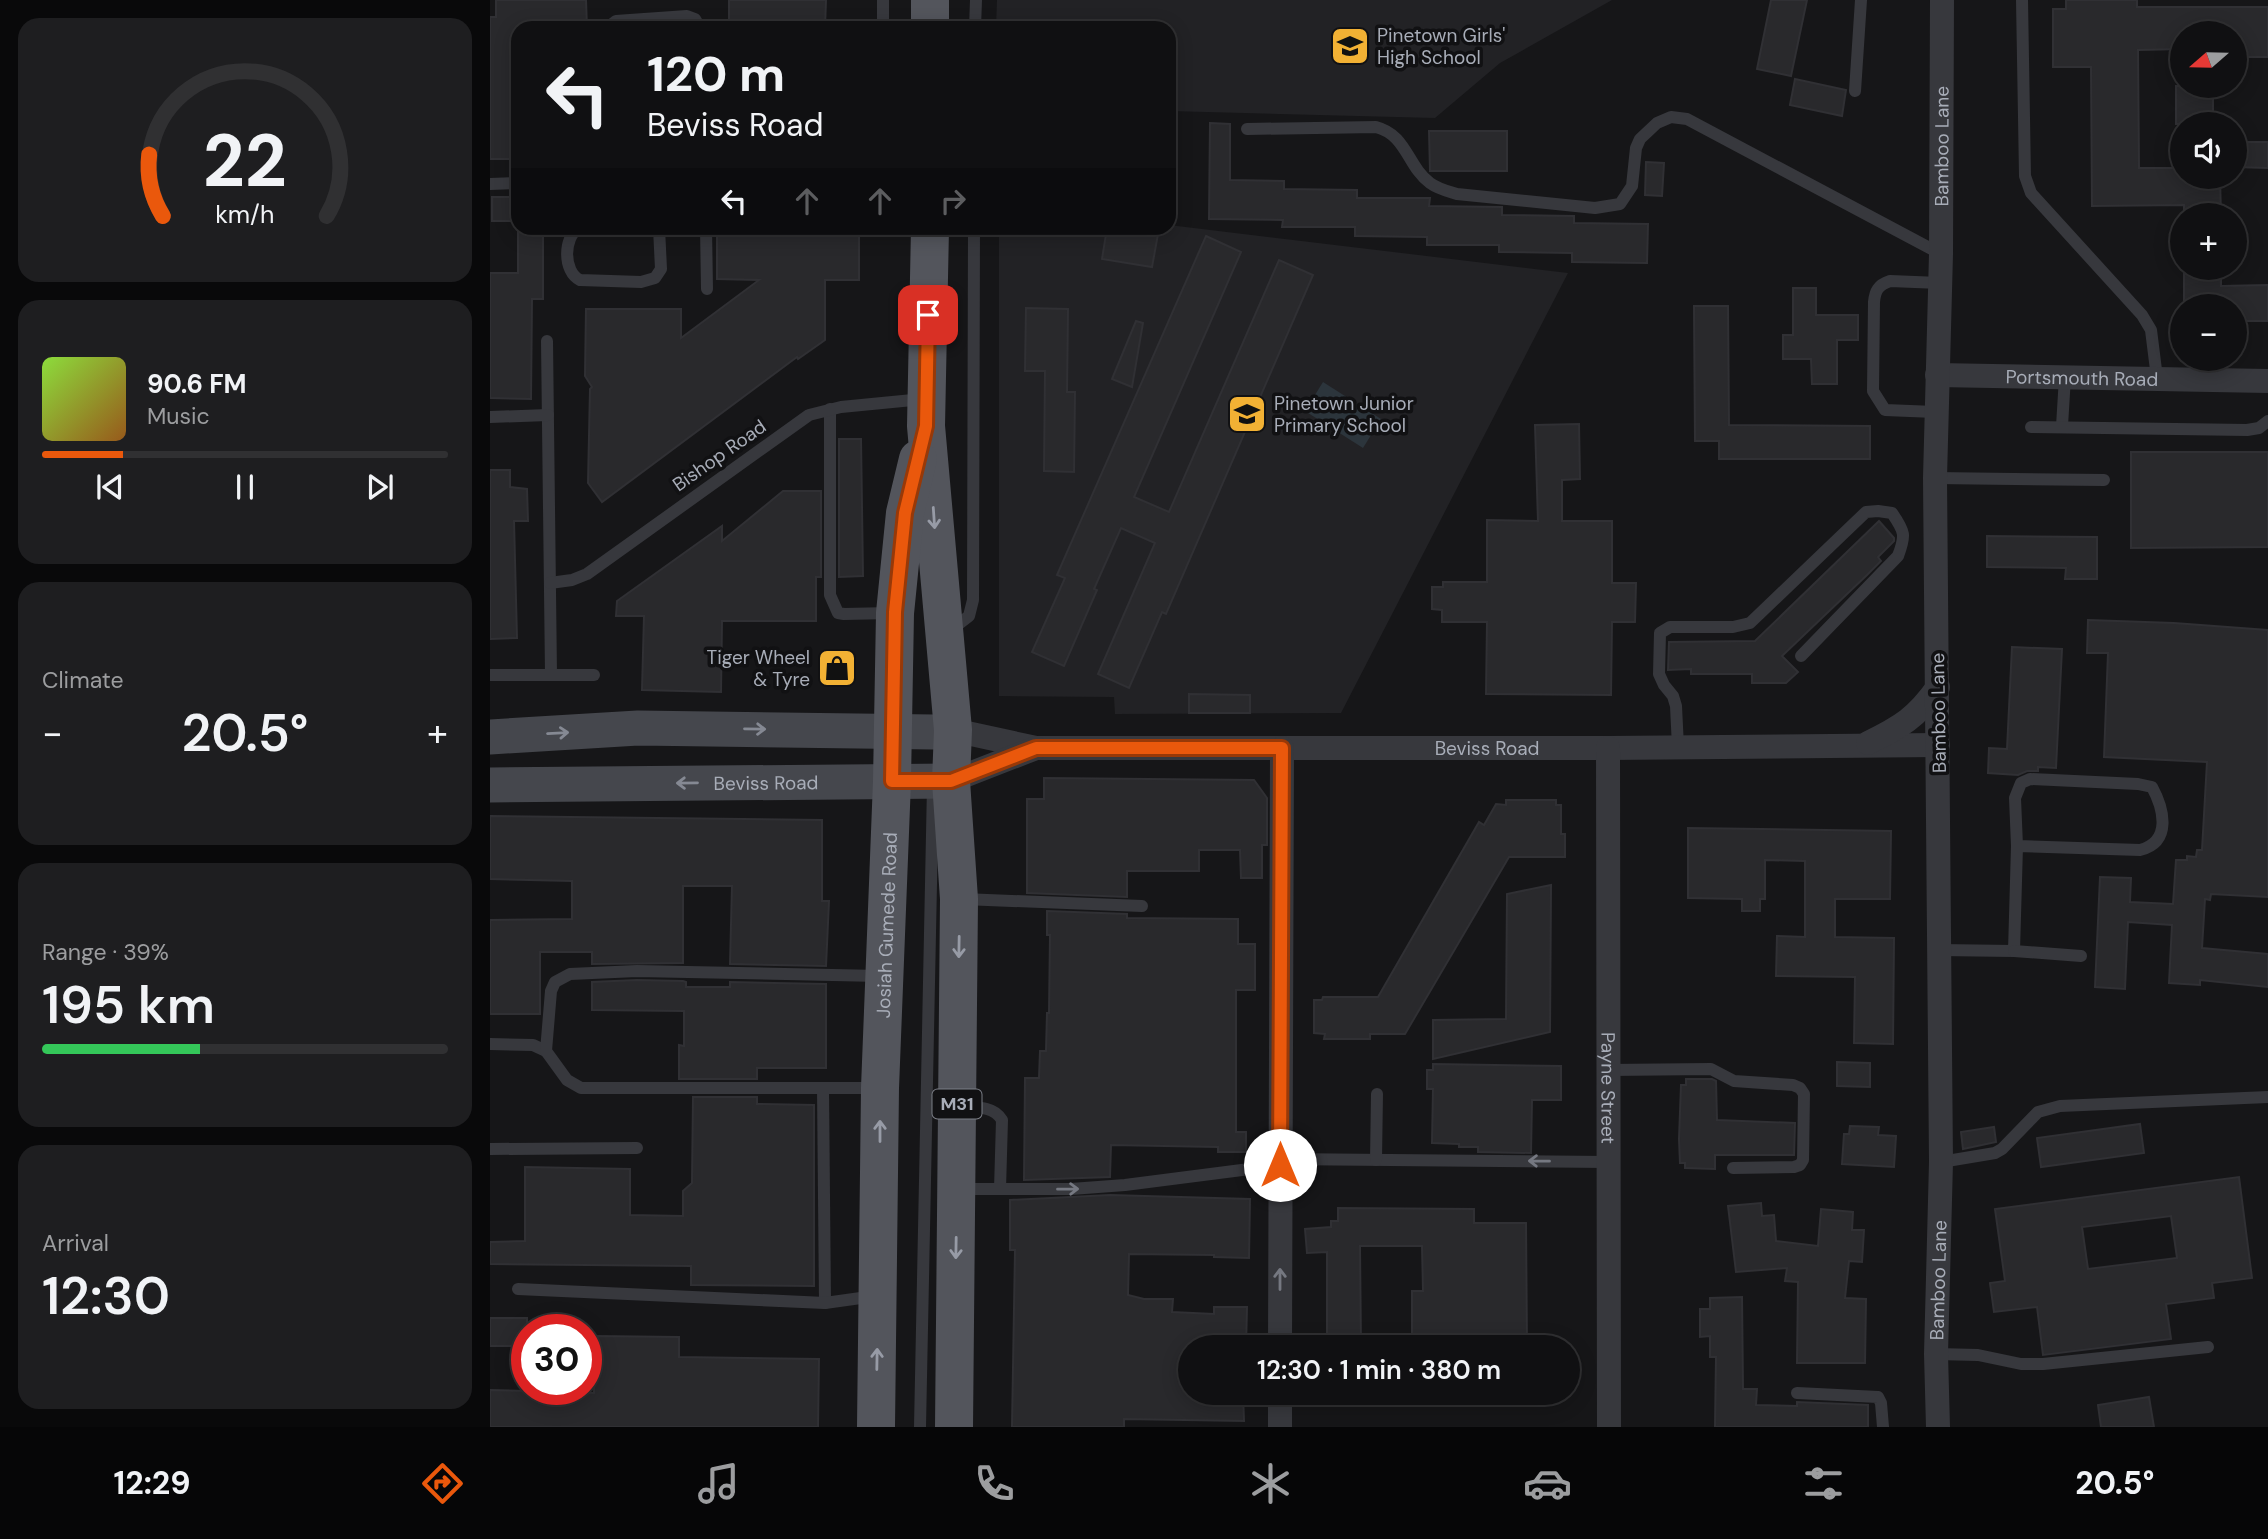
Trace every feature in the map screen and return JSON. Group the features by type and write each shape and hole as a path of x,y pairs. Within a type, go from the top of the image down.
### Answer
{"main road":[{"path":"930,0 930,21"},
{"name":"Josiah Gumede Road","path":"927,235 926,412 945,635 939,777 959,899 954,1427"},
{"name":"Josiah Gumede Road","path":"876,1427 880,1088 892,781 895,612 905,513 926,412"},
{"name":"Beviss Road","path":"490,737 638,728 893,731 940,736"},
{"name":"Beviss Road","path":"490,785 892,781 939,777"}],"street":[{"name":"Bamboo Lane","path":"1938,1427 1941,1162 1935,412 1941,254 1942,0"},
{"name":"Portsmouth Road","path":"1937,375 2268,381"},
{"path":"1861,746 1910,720 1938,687"},
{"name":"Beviss Road","path":"940,736 1036,748 1938,745"},
{"name":"Beviss Road","path":"939,777 1036,748"},
{"path":"1280,1335 1282,748"},
{"name":"Payne Street","path":"1608,748 1609,1427"},
{"path":"1280,1405 1280,1427"}],"lane":[{"path":"883,0 883,21"},
{"path":"975,0 975,21"},
{"path":"1856,91 1861,0"},
{"path":"2022,0 2025,176 2031,193 2142,315 2151,330 2157,379"},
{"path":"615,21 687,16 696,21"},
{"path":"1247,129 1376,127 1387,130 1398,139 1422,176 1441,189 1457,194 1595,208 1620,204 1632,186 1636,148 1647,131 1671,117 1687,118 1941,254"},
{"path":"490,184 511,183"},
{"path":"570,235 568,239 569,267 573,277 580,281 641,282 655,278 661,269 659,235"},
{"path":"706,235 707,289"},
{"path":"945,635 969,616 973,600 974,235"},
{"path":"1935,412 1885,410 1879,402 1873,391 1874,303 1875,291 1890,281 1940,283"},
{"path":"547,341 551,674"},
{"path":"2062,426 2065,377"},
{"path":"831,409 830,595 833,605 838,613 844,614 895,612"},
{"name":"Bishop Road","path":"550,583 572,580 587,574 808,415 831,409 926,412"},
{"path":"490,417 548,415"},
{"path":"2031,427 2247,430 2259,428 2268,421"},
{"path":"1935,478 2104,480"},
{"path":"1678,747 1676,706 1659,674 1660,633 1670,627 1733,627 1750,622 1866,512 1892,513 1905,538 1898,556 1801,656"},
{"path":"490,675 594,675"},
{"path":"920,1427 939,777"},
{"path":"2014,951 2017,846 2015,798 2021,783 2030,779 2138,784 2152,787 2162,810 2162,825 2158,837 2151,847 2140,850 2017,846"},
{"path":"959,899 1142,906"},
{"path":"1939,950 2014,951 2081,956"},
{"path":"546,1051 551,991 555,982 570,974 637,971 884,976"},
{"path":"490,1044 533,1045 546,1051 567,1080 581,1088 880,1088"},
{"path":"1608,1070 1711,1069 1734,1081 1793,1085 1800,1088 1804,1094 1804,1160 1800,1165 1733,1168"},
{"path":"823,1088 825,1303"},
{"path":"1376,1160 1377,1094"},
{"path":"1941,1162 1995,1153 2038,1112 2060,1106 2268,1097"},
{"path":"957,1108 992,1109 1002,1120 1000,1189"},
{"path":"490,1149 637,1149"},
{"path":"956,1189 1071,1189 1125,1185 1280,1162 1608,1162"},
{"path":"518,1289 825,1303 879,1295"},
{"path":"1937,1354 1978,1355 2021,1364 2043,1364 2208,1347"},
{"path":"1797,1393 1878,1397 1883,1427"}],"shaded area":[{"name":"Pinetown Girls' High School","path":"997,0 1612,0 1500,63 1435,118 1176,111 1176,21 996,21"},
{"name":"Pinetown Junior Primary School","path":"1176,226 1568,273 1341,713 1115,714 1114,697 999,696 999,235 1176,235"},
{"path":"1323,382 1381,419 1363,448 1305,411"}],"building":[{"path":"496,0 586,0 587,21 511,21 511,159 490,159 490,17 496,17"},
{"path":"729,0 826,0 825,21 729,21"},
{"path":"1771,0 1807,0 1791,76 1757,69"},
{"path":"2066,0 2137,0 2137,7 2268,7 2268,57 2247,57 2247,21 2170,21 2170,49 2138,50 2139,168 2170,168 2170,189 2220,189 2221,203 2092,206 2091,67 2053,67 2053,9 2066,9"},
{"path":"1795,79 1846,90 1842,116 1790,105"},
{"path":"2176,98 2213,98 2213,112 2176,112"},
{"path":"1210,123 1230,124 1230,180 1284,181 1284,189 1357,190 1357,198 1430,198 1429,206 1502,207 1502,215 1574,216 1574,223 1648,224 1647,263 1572,262 1572,253 1499,252 1499,245 1427,245 1427,237 1355,236 1355,227 1282,227 1283,220 1209,219"},
{"path":"1429,131 1507,131 1507,171 1430,171"},
{"path":"2247,142 2268,142 2268,168 2247,167"},
{"path":"1646,162 1664,163 1662,196 1645,195"},
{"path":"492,197 511,197 511,221 492,221"},
{"path":"518,235 543,235 543,299 532,299 531,399 490,398 490,273 518,273"},
{"path":"717,235 859,235 859,280 825,280 825,340 798,359 797,357 602,502 588,483 592,387 585,376 586,309 681,309 681,338 759,280 717,279"},
{"path":"1106,235 1158,235 1152,267 1102,259"},
{"path":"1206,236 1241,252 1134,497 1169,512 1279,260 1313,275 1166,614 1162,612 1129,688 1098,674 1155,543 1121,528 1064,666 1032,652 1065,578 1057,575"},
{"path":"2184,280 2221,280 2221,286 2268,285 2268,321 2247,321 2247,294 2184,294"},
{"path":"1793,288 1816,288 1816,315 1858,315 1858,340 1837,340 1837,384 1812,384 1811,359 1783,359 1783,335 1793,335"},
{"path":"1694,306 1728,306 1729,425 1870,426 1870,459 1719,459 1719,441 1695,441"},
{"path":"1026,308 1068,309 1067,392 1075,392 1074,472 1044,471 1045,371 1025,371"},
{"path":"1136,321 1143,323 1132,387 1112,379"},
{"path":"1579,424 1580,479 1562,480 1562,521 1612,521 1612,583 1636,583 1635,622 1612,622 1611,695 1486,694 1487,622 1442,622 1442,610 1432,609 1432,587 1443,587 1443,582 1487,582 1487,520 1538,521 1535,425"},
{"path":"839,439 861,439 863,576 839,577"},
{"path":"2131,452 2268,452 2268,547 2131,548"},
{"path":"490,470 510,470 510,487 527,489 528,521 514,521 517,638 490,639"},
{"path":"783,491 821,491 821,577 816,577 816,621 722,621 721,692 642,690 644,616 616,616 617,601 722,526 722,541"},
{"path":"1879,521 1894,541 1878,557 1881,561 1782,656 1798,672 1786,683 1752,683 1752,674 1691,674 1691,669 1668,670 1669,642 1755,641"},
{"path":"1987,536 2097,537 2097,579 2065,579 2066,568 1987,567"},
{"path":"2088,620 2268,630 2268,897 2211,894 2210,900 2205,899 2202,948 2268,954 2268,987 2200,980 2200,985 2169,983 2172,925 2128,922 2125,989 2095,987 2100,877 2131,878 2130,902 2173,904 2176,860 2187,860 2187,856 2196,857 2197,850 2202,850 2207,762 2104,757 2108,653 2087,653"},
{"path":"2012,647 2062,649 2056,768 2038,767 2038,771 2027,771 2018,775 1988,773 1989,748 2007,749"},
{"path":"1189,694 1250,695 1250,713 1189,713"},
{"path":"1044,778 1254,780 1267,798 1267,845 1262,845 1262,878 1241,878 1240,850 1199,850 1199,871 1127,871 1127,897 1027,893 1027,799 1044,799"},
{"path":"1506,800 1556,800 1556,805 1561,805 1561,834 1565,834 1565,857 1509,857 1405,1034 1370,1034 1370,1039 1324,1039 1325,1034 1314,1033 1314,1000 1322,1000 1323,997 1378,997 1479,822 1484,825 1496,804 1506,805"},
{"path":"490,816 822,820 822,901 829,901 826,966 730,964 732,886 683,886 683,963 592,964 592,952 540,952 540,1014 490,1014 490,920 572,919 572,881 490,879"},
{"path":"1688,828 1891,831 1890,899 1835,899 1835,937 1894,938 1893,1044 1854,1043 1855,977 1776,976 1777,936 1805,937 1805,861 1765,860 1765,899 1760,899 1760,911 1742,911 1742,899 1688,898"},
{"path":"1551,885 1550,1032 1433,1059 1433,1020 1506,1019 1507,894"},
{"path":"1047,911 1127,914 1127,918 1238,919 1238,944 1255,944 1255,990 1236,990 1236,1132 1246,1132 1246,1152 1218,1152 1218,1147 1111,1145 1110,1177 1024,1180 1025,1078 1039,1078 1040,1051 1046,1051 1050,935 1047,935"},
{"path":"683,981 686,982 686,987 730,987 730,982 826,984 826,1068 757,1068 757,1079 679,1079 679,1045 684,1046 684,1011 592,1010 592,982"},
{"path":"1837,1062 1870,1063 1870,1087 1837,1086"},
{"path":"1433,1064 1561,1066 1561,1100 1532,1100 1531,1153 1478,1152 1478,1147 1432,1143 1433,1089 1427,1089 1427,1070 1433,1070"},
{"path":"1686,1079 1716,1081 1717,1120 1795,1123 1794,1155 1715,1155 1715,1169 1685,1168 1685,1163 1680,1163 1679,1139 1681,1085 1686,1085"},
{"path":"693,1097 757,1097 757,1104 814,1105 814,1286 691,1285 691,1266 490,1264 490,1242 525,1241 525,1167 630,1169 630,1215 683,1216 683,1191 692,1183"},
{"path":"2140,1124 2144,1153 2041,1167 2037,1138"},
{"path":"1850,1126 1879,1127 1878,1135 1896,1136 1894,1167 1842,1164 1844,1134 1849,1134"},
{"path":"1994,1127 1996,1142 1963,1149 1961,1132"},
{"path":"2239,1177 2252,1278 2212,1283 2214,1298 2166,1304 2171,1339 2043,1355 2037,1307 1994,1312 1990,1283 2005,1281 1995,1209","holes":["2171,1216 2177,1258 2088,1269 2082,1227"]},
{"path":"1110,1195 1250,1199 1249,1258 1129,1254 1128,1295 1144,1299 1173,1299 1172,1312 1214,1314 1214,1307 1247,1307 1246,1335 1178,1335 1178,1405 1243,1405 1244,1421 1124,1419 1124,1427 1012,1427 1015,1250 1010,1250 1010,1200"},
{"path":"1761,1203 1762,1216 1774,1215 1776,1241 1818,1246 1821,1209 1853,1212 1852,1230 1864,1230 1862,1262 1849,1261 1845,1298 1866,1299 1865,1363 1797,1363 1798,1282 1785,1281 1787,1268 1736,1272 1728,1206"},
{"path":"1338,1208 1474,1209 1474,1223 1526,1223 1527,1335 1412,1335 1412,1291 1423,1291 1422,1246 1360,1246 1361,1335 1327,1335 1327,1252 1307,1253 1305,1229 1331,1227 1331,1221 1338,1221"},
{"path":"1742,1297 1743,1389 1757,1389 1756,1405 1797,1406 1797,1402 1868,1405 1868,1427 1715,1427 1716,1357 1710,1357 1710,1336 1700,1337 1700,1309 1710,1309 1710,1298"},
{"path":"490,1318 511,1318 511,1346 490,1346"},
{"path":"602,1336 679,1337 679,1357 819,1359 818,1427 490,1427 490,1390 511,1391 511,1405 602,1405"},
{"path":"2149,1397 2154,1427 2101,1427 2098,1405"}],"place":[{"name":"Pinetown Girls' High School","path":"1350,46"},
{"name":"Pinetown Junior Primary School","path":"1247,414"},
{"name":"Tiger Wheel & Tyre","path":"837,668"}],"route":[{"path":"928,315 926,426 905,513 895,612 892,781 951,781 1036,748 1282,748 1280,1165"}]}
